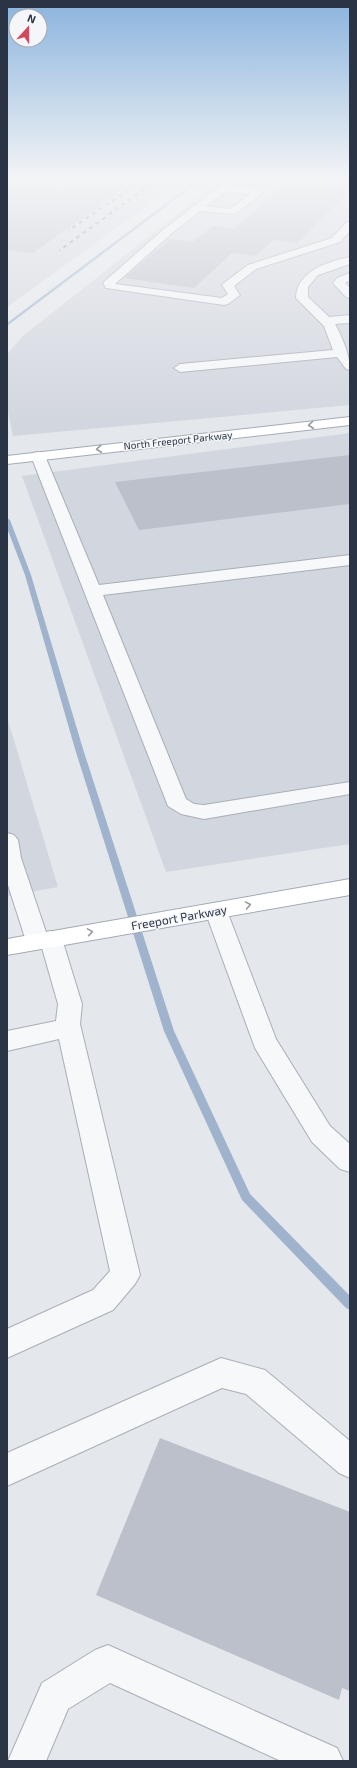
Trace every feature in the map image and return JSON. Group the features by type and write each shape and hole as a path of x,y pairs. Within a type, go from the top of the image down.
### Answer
{"main road":[{"name":"North Freeport Parkway","path":"7,460 350,421"},
{"name":"Freeport Parkway","path":"7,947 350,887"}],"lane":[{"path":"136,260 110,283 110,286 224,302 234,294 228,284 252,267 275,260"},
{"path":"350,260 314,273 302,287 302,298 330,325 340,353 350,366"},
{"path":"350,276 341,280 339,284 350,295"},
{"path":"325,321 350,319"},
{"path":"180,368 340,353"},
{"path":"33,457 93,591 175,801 181,807 191,811 204,812 350,788"},
{"path":"93,591 350,560"},
{"path":"7,1344 103,1300 124,1275 120,1247 69,1028 70,1004 8,852"},
{"path":"216,911 264,1041 322,1134 350,1161"},
{"path":"7,1041 69,1028"},
{"path":"7,1470 221,1373 254,1381 350,1462"},
{"path":"27,1761 55,1696 108,1663 324,1761"}],"shaded area":[{"path":"7,260 73,260 7,307"},
{"path":"120,260 350,260 350,405 13,436 7,407 7,354 23,336"},
{"path":"350,433 350,844 166,872 22,476"},
{"path":"7,717 58,887 7,896"}],"building":[{"path":"146,260 225,260 194,288 124,278"},
{"path":"350,455 350,504 139,530 115,482"},
{"path":"160,1438 350,1512 350,1691 342,1688 339,1700 96,1595"}],"waterway":[{"path":"7,325 94,260"},
{"path":"7,520 28,575 79,749 169,1031 246,1197 350,1304"}]}
